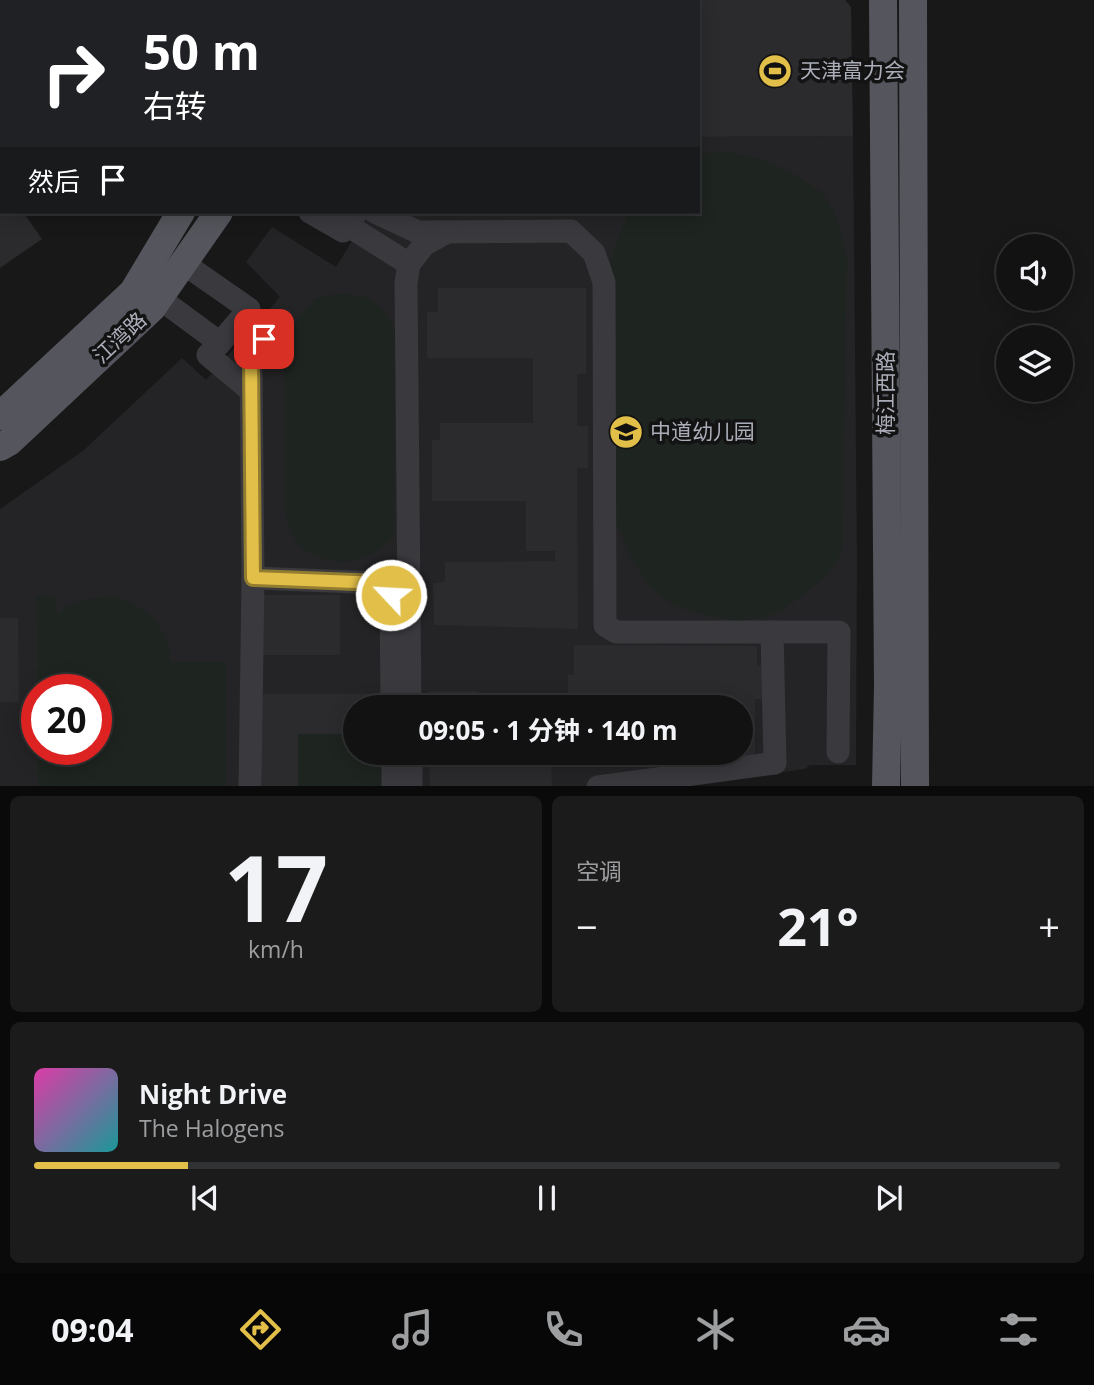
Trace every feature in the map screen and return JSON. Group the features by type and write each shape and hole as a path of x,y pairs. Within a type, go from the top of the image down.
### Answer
{"main road":[{"name":"梅江西路","path":"883,0 888,686 886,786"},
{"name":"梅江西路","path":"912,0 915,786"},
{"name":"江湾路","path":"0,416 133,292 180,214"},
{"name":"江湾路","path":"0,447 9,442 152,308 218,214"}],"lane":[{"path":"313,214 343,231 352,218 409,264"},
{"path":"378,214 418,232 571,231 594,253 604,282 605,625 616,632 839,632 838,752"},
{"path":"411,695 406,284 409,264 424,245 447,232"},
{"path":"183,263 249,309 208,355 251,391"},
{"path":"159,298 220,343"},
{"path":"242,318 264,339 251,358 253,578 250,786"},
{"path":"253,578 381,583 391,595 392,695"},
{"path":"598,786 775,763 772,632"},
{"path":"393,765 393,786"},
{"path":"411,765 411,786"}],"shaded area":[{"name":"中道幼儿园","path":"853,136 856,765 810,765 805,769 682,786 0,786 0,509 84,450 182,358 206,380 280,297 246,262 272,227 336,267 369,214 700,214 700,137"},
{"path":"719,152 744,155 767,162 801,178 821,192 828,201 847,256 842,551 826,577 787,607 767,617 737,621 675,606 648,585 630,555 620,529 611,529 610,268 616,243 628,214 700,214 700,154"},
{"path":"338,294 359,296 374,302 380,306 396,330 394,537 367,557 342,562 318,557 304,550 291,532 285,509 284,346 299,316 314,304 313,300"},
{"path":"37,596 55,596 57,616 65,607 89,599 115,596 132,603 152,617 166,636 170,662 226,662 226,786 38,786 38,765 112,765 112,674 38,674"},
{"path":"298,734 343,734 343,765 388,765 388,786 298,786"}],"building":[{"name":"天津富力会","path":"700,0 845,0 851,7 853,136 700,137"},
{"path":"0,214 24,214 42,239 0,268"},
{"path":"438,288 586,288 586,374 577,374 577,426 588,426 588,468 577,468 578,629 434,625 433,583 445,582 445,562 555,561 555,551 526,551 526,501 432,501 432,440 440,440 440,423 533,423 533,358 427,358 427,312 438,312"},
{"path":"262,595 340,595 340,655 262,655"},
{"path":"0,618 18,618 19,702 0,702"},
{"path":"574,645 757,646 757,666 766,666 766,699 755,699 755,757 753,695 568,695 568,675 574,675"},
{"path":"429,691 479,691 479,695 429,695"},
{"path":"262,694 388,694 343,695 343,734 298,734 298,786 262,786"},
{"path":"429,765 551,765 552,786 430,786"}],"place":[{"name":"天津富力会","path":"775,71"},
{"name":"中道幼儿园","path":"626,432"}],"route":[{"path":"264,339 251,358 253,578 381,583 391,595"}]}
